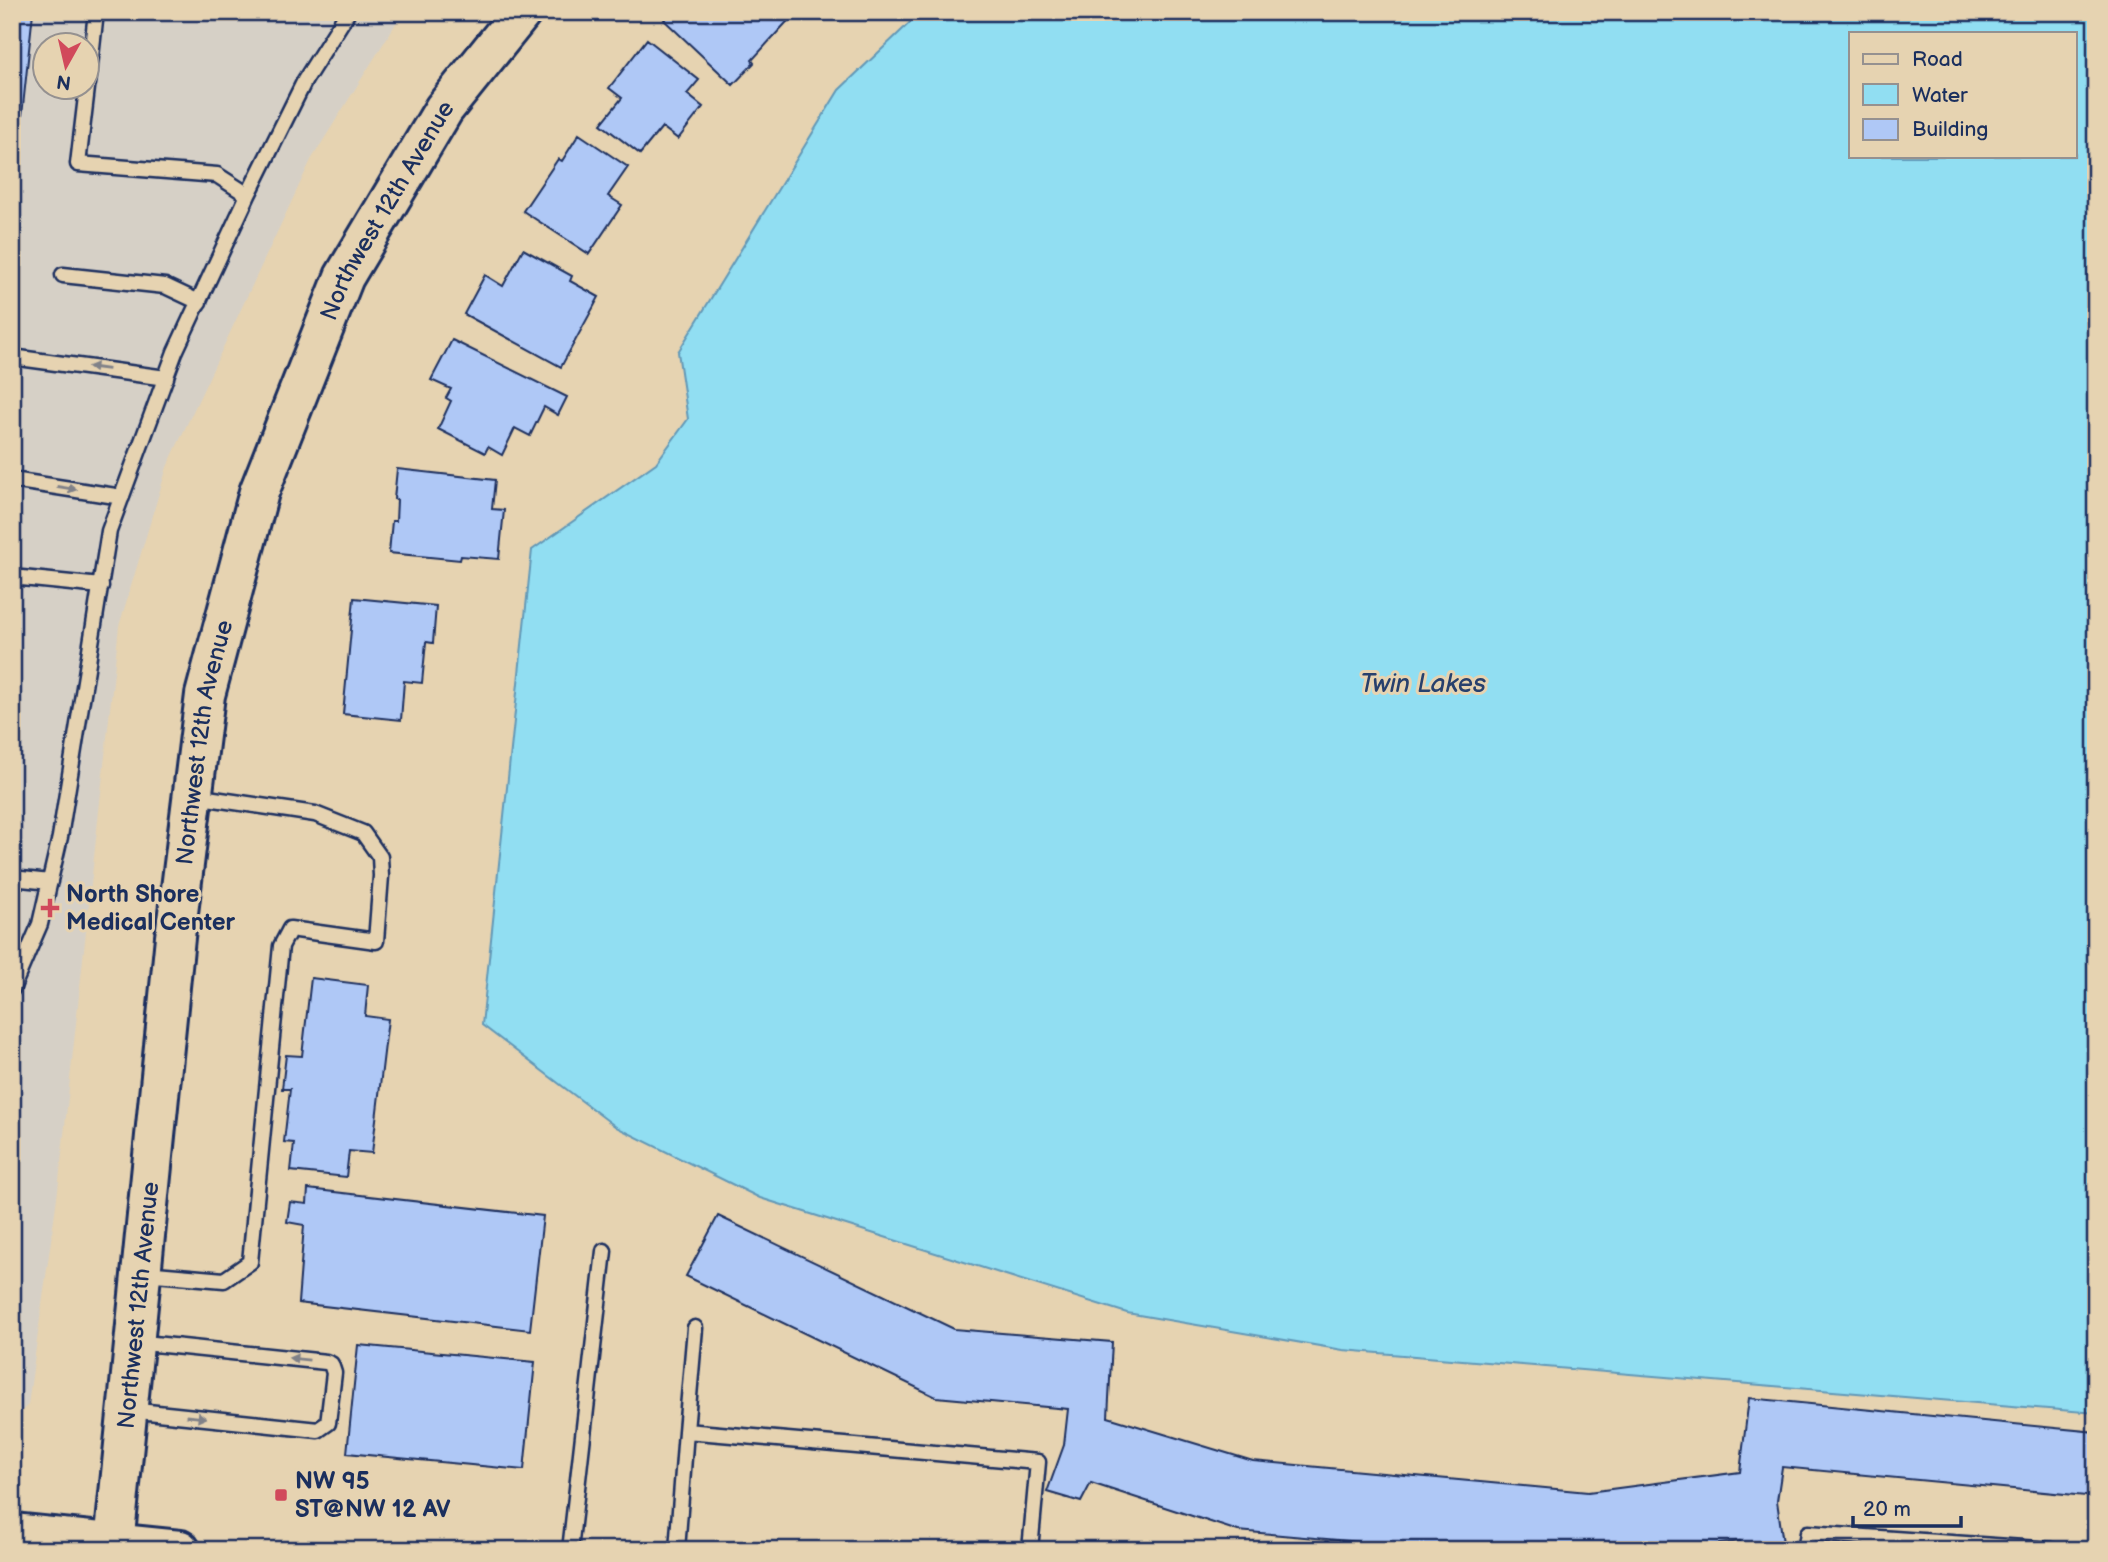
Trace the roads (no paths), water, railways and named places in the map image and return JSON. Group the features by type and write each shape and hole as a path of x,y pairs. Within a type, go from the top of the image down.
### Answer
{"street":[{"name":"Northwest 12th Avenue","path":"114,1544 175,937 205,695 259,492 344,277 444,109 522,12"},
{"path":"12,1533 180,1550"}],"lane":[{"path":"94,32 96,12"},
{"path":"12,989 40,924 61,837 109,531 166,378 248,195 305,80 348,12"},
{"path":"85,102 78,164 218,176 248,195"},
{"path":"63,275 165,286 199,302"},
{"path":"12,357 166,378"},
{"path":"12,480 122,497"},
{"path":"12,578 101,586"},
{"path":"142,1273 224,1280 250,1262 281,946 290,929 376,941 380,857 363,833 316,814 192,796"},
{"path":"12,878 50,882"},
{"path":"570,1550 604,1251"},
{"path":"677,1550 695,1328"},
{"path":"128,1410 318,1430 328,1423 333,1384 333,1368 326,1362 135,1342"},
{"path":"686,1431 1038,1462 1030,1550"},
{"path":"1805,1550 1808,1533 2051,1550"}],"water":[{"name":"Twin Lakes","path":"921,12 2096,12 2096,1413 1343,1350 1127,1313 760,1198 616,1127 482,1025 532,550 656,463 688,419 678,352 839,90"}],"place":[{"name":"North Shore Medical Center","path":"50,908"},
{"name":"NW 95 ST@NW 12 AV","path":"281,1495"}]}
